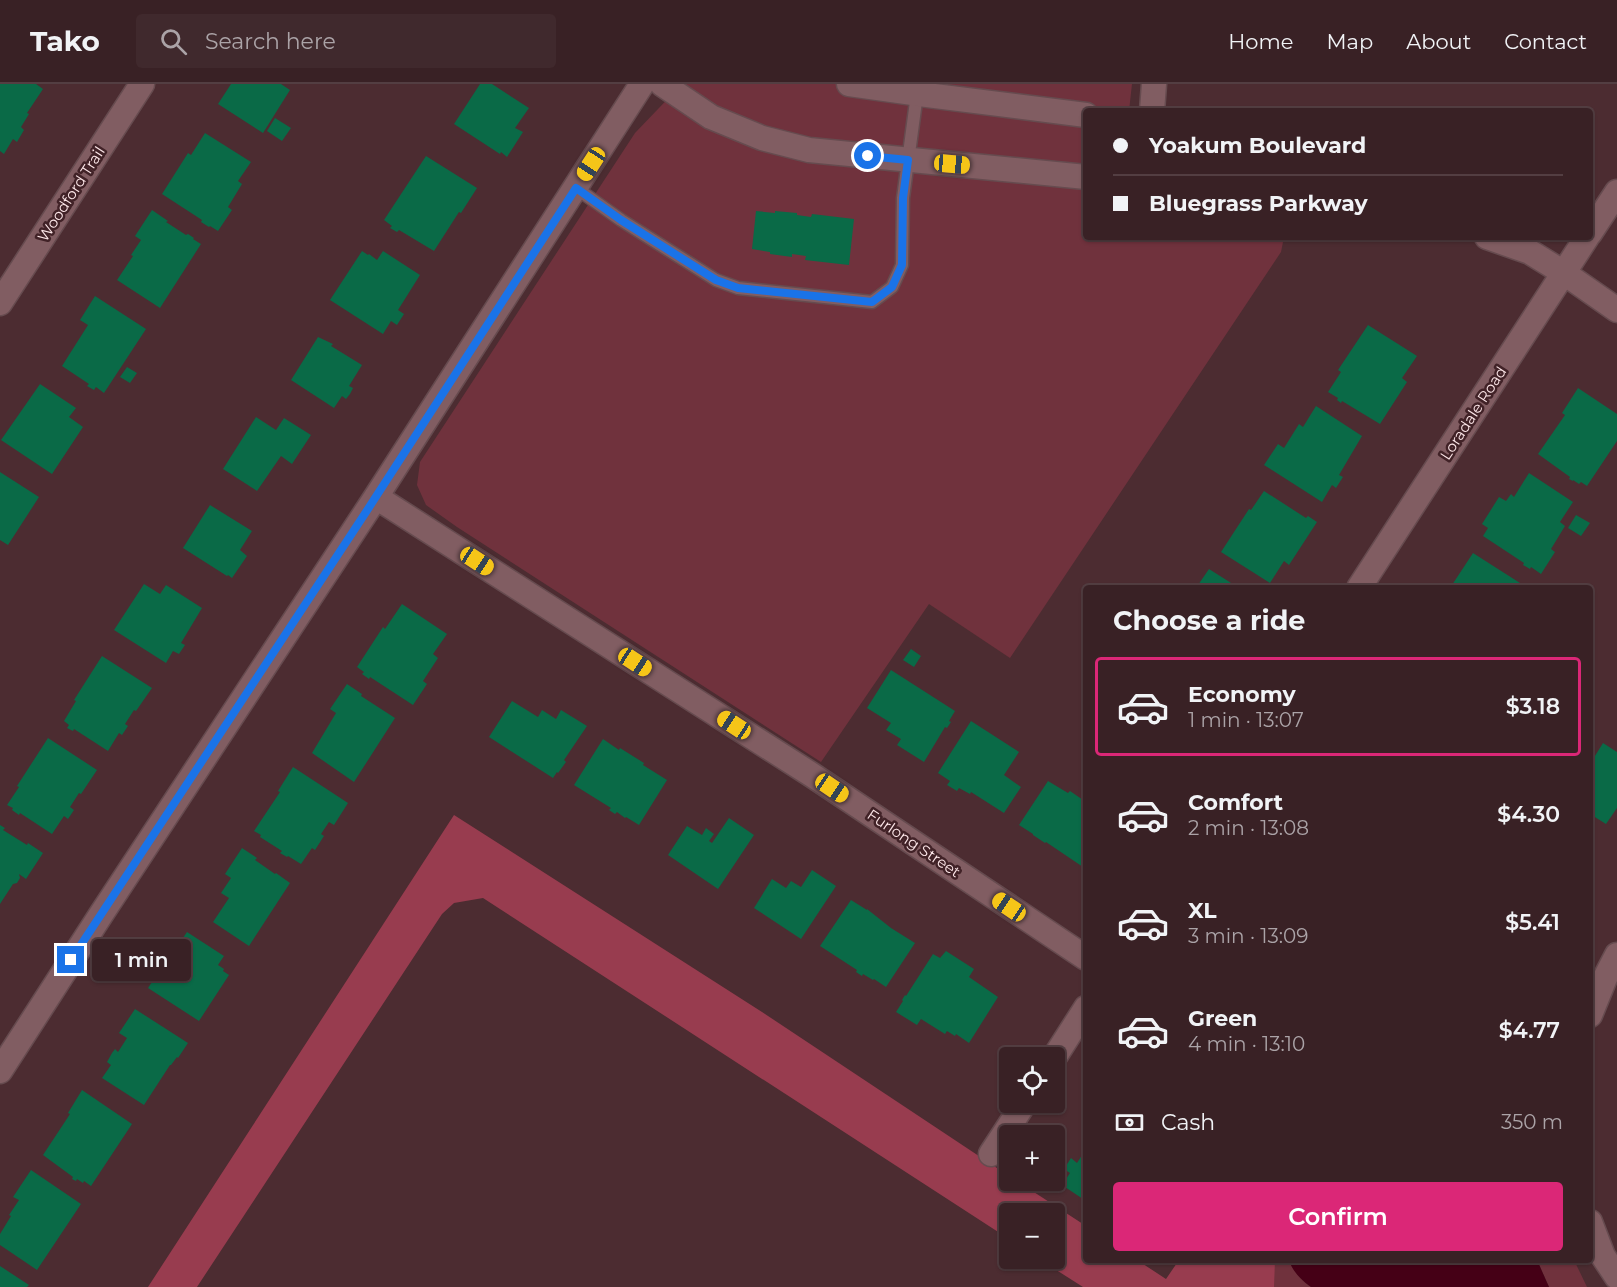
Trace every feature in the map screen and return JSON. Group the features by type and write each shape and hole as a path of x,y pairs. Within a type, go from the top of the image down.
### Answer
{"street":[{"name":"Woodford Trail","path":"0,303 142,84"},
{"path":"0,1071 642,84"},
{"path":"662,84 711,117 762,138 809,150 1083,177"},
{"path":"849,84 1083,115"},
{"path":"1152,108 1154,84"},
{"name":"Loradale Road","path":"1597,227 1617,192"},
{"path":"1496,240 1530,252 1617,310"},
{"name":"Loradale Road","path":"1361,585 1588,240"},
{"name":"Furlong Street","path":"376,496 812,775 1083,956"},
{"path":"1593,1008 1617,955"},
{"path":"1061,1047 1083,1013"},
{"path":"991,1154 1018,1113"},
{"path":"1593,1229 1604,1256 1617,1277"}],"lane":[{"path":"576,188 621,220 716,280 738,288 872,302 892,287 902,265 903,198 917,94"}],"shaded area":[{"path":"682,84 1132,84 1129,108 1083,108 1083,240 1283,240 1281,252 1010,658 929,604 821,762 457,527 426,505 417,485 420,462 635,133"},
{"path":"454,815 762,1012 999,1169 999,1191 1032,1191 1051,1203 999,1203 999,1233 483,898 454,903 442,914 197,1287 148,1287"},
{"path":"1065,1212 1083,1224 1083,1263 1142,1263 1166,1279 1177,1263 1275,1263 1274,1287 1083,1287 1055,1269 1065,1269"},
{"path":"1199,1263 1290,1263 1298,1275 1311,1287 1191,1287"},
{"path":"1290,1263 1538,1263 1549,1287 1311,1287 1297,1275"},
{"path":"1538,1263 1575,1263 1587,1287 1549,1287"}],"building":[{"path":"0,84 36,84 43,89 27,113 29,114 21,127 24,130 17,142 13,139 4,154 0,151"},
{"path":"231,84 281,84 290,90 263,133 218,104"},
{"path":"480,84 492,84 529,108 515,128 523,132 507,157 454,124"},
{"path":"275,118 291,128 282,141 267,131"},
{"path":"205,133 251,162 238,181 242,184 228,207 232,210 218,231 201,222 202,220 162,194 188,153 191,155"},
{"path":"426,156 477,188 434,251 399,230 397,232 390,228 392,226 384,220"},
{"path":"152,210 168,221 166,222 201,244 160,308 117,280 141,240 135,236"},
{"path":"756,211 854,219 849,265 805,260 806,256 792,254 792,257 752,249"},
{"path":"362,251 377,260 383,251 420,275 398,310 404,314 397,325 391,321 383,334 330,300"},
{"path":"95,296 146,329 104,393 96,387 94,390 87,386 89,384 62,366 88,325 80,320"},
{"path":"1368,325 1417,356 1402,378 1407,382 1380,424 1342,401 1341,403 1337,400 1338,398 1328,392 1341,372 1338,370"},
{"path":"318,337 333,344 331,346 362,365 349,386 353,388 350,394 346,399 342,396 334,408 291,380"},
{"path":"127,367 137,373 130,383 120,377"},
{"path":"40,384 76,408 69,417 83,427 52,474 1,440"},
{"path":"1578,388 1617,414 1617,441 1587,486 1569,479 1570,477 1538,454 1565,415 1562,413"},
{"path":"1316,406 1362,436 1339,475 1343,477 1336,488 1332,485 1322,502 1264,465 1278,444 1284,448 1299,424 1303,427"},
{"path":"256,417 276,430 284,418 311,435 292,464 281,456 257,491 223,469"},
{"path":"0,472 39,497 8,545 0,540"},
{"path":"1529,473 1573,502 1560,522 1565,526 1551,549 1555,552 1541,574 1523,565 1524,563 1483,536 1488,528 1482,524 1499,497 1506,501 1511,494 1514,497"},
{"path":"1264,491 1306,518 1308,516 1317,522 1289,565 1284,561 1270,583 1221,552 1249,509 1251,510"},
{"path":"210,505 252,531 240,550 247,556 232,578 183,548"},
{"path":"1576,515 1590,523 1581,536 1568,528"},
{"path":"1473,553 1520,583 1519,585 1452,585"},
{"path":"1209,569 1234,585 1198,585"},
{"path":"144,584 160,594 166,585 202,608 181,643 185,645 179,654 173,651 166,663 114,630"},
{"path":"402,604 447,634 433,654 438,658 423,681 427,684 413,705 370,677 369,679 357,667 383,627 385,629"},
{"path":"911,649 921,656 914,667 903,660"},
{"path":"102,656 152,688 125,724 128,726 122,735 119,733 108,751 74,729 73,731 67,728 69,725 64,721 76,701 74,700"},
{"path":"891,670 955,711 949,721 951,722 947,728 945,727 924,762 897,745 901,739 886,730 891,723 867,708"},
{"path":"347,684 395,718 354,782 312,753 336,713 330,709"},
{"path":"512,701 538,717 542,710 556,719 561,710 587,726 564,760 566,762 553,778 489,737"},
{"path":"971,721 1019,752 1004,775 1021,787 1004,813 971,792 970,794 959,788 957,791 947,785 950,781 938,773"},
{"path":"48,738 97,770 70,807 74,810 68,819 64,816 52,834 20,813 19,815 7,805"},
{"path":"603,739 644,763 643,765 667,780 639,825 617,812 615,814 609,810 611,808 574,785"},
{"path":"1603,743 1617,752 1617,808 1606,824 1593,816 1593,759"},
{"path":"293,767 348,803 334,825 329,822 315,850 312,848 301,864 280,853 282,851 254,831 280,792 278,791"},
{"path":"1048,781 1068,793 1070,791 1083,800 1083,867 1045,843 1019,825"},
{"path":"729,818 754,835 718,889 668,855 687,826 702,835 706,828 714,834 709,841 712,843"},
{"path":"0,825 5,828 3,830 43,853 26,879 19,874 20,878 17,883 13,884 0,904"},
{"path":"242,848 257,858 255,860 290,883 249,946 213,922 229,898 221,893 231,878 225,874"},
{"path":"812,870 836,886 801,939 754,908 772,879 786,888 791,881 801,887"},
{"path":"851,900 915,943 886,987 874,979 863,974 862,976 856,972 857,970 820,946"},
{"path":"187,932 224,956 218,965 229,975 199,1021 148,988"},
{"path":"946,951 974,969 969,977 998,997 969,1043 956,1034 955,1036 947,1031 945,1034 921,1019 917,1025 896,1012 933,954 940,958"},
{"path":"135,1009 188,1043 170,1065 144,1105 102,1078 111,1065 107,1062 112,1053 115,1049 118,1052 127,1038 119,1033"},
{"path":"82,1090 132,1124 91,1186 84,1181 83,1183 72,1179 73,1177 43,1155 70,1114 68,1113"},
{"path":"1083,1154 1083,1199 1065,1187 1065,1180 1070,1173 1065,1167 1071,1158 1077,1163"},
{"path":"31,1170 81,1204 37,1270 0,1245 0,1234 19,1200 13,1197"},
{"path":"0,1266 29,1285 27,1287 0,1287"}],"route":[{"path":"71,960 576,188 621,220 716,280 738,288 872,302 892,287 902,265 903,198 908,160 868,156"}]}
